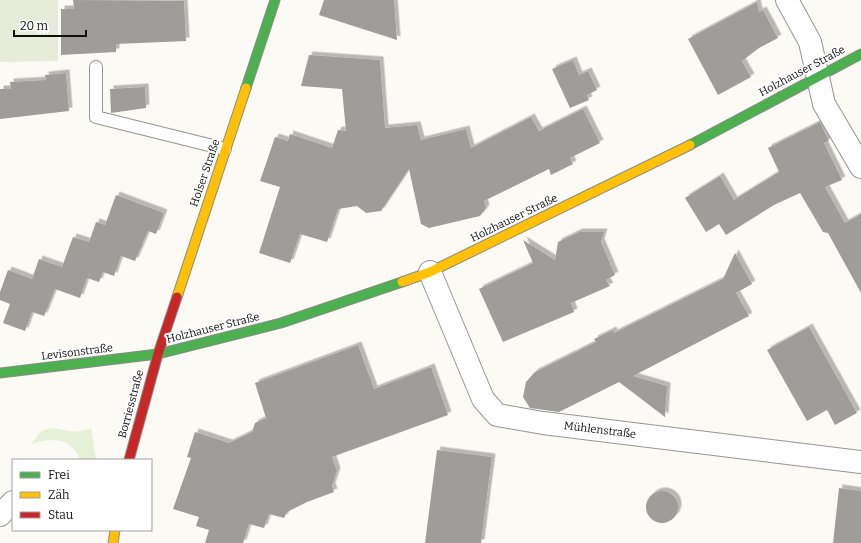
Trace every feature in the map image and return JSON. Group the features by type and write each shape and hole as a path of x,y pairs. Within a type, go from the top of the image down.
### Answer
{"street":[{"name":"Holser Straße","path":"158,354 275,0"},
{"path":"787,0 810,42 824,104 861,167"},
{"name":"Holzhauser Straße","path":"158,354 281,323 430,272 688,146 818,75 861,54"},
{"name":"Mühlenstraße","path":"430,272 483,399 497,415 543,423 861,462"},
{"name":"Levisonstraße","path":"0,374 158,354"},
{"name":"Borriesstraße","path":"128,459 158,354"},
{"path":"0,515 12,503"},
{"path":"113,543 115,531"}],"lane":[{"path":"96,66 96,117 226,149"}],"green space":[{"path":"0,0 58,0 58,61 0,62"},
{"path":"51,428 76,432 91,428 96,459 80,459 72,447 60,441 46,440 31,444 42,431"}],"building":[{"path":"73,0 184,1 186,41 116,44 116,52 61,55 61,9 74,9"},
{"path":"324,0 394,0 397,40 319,15"},
{"path":"757,2 759,12 763,10 778,38 759,48 742,61 751,77 718,95 688,39"},
{"path":"309,55 380,60 385,128 417,125 421,140 466,129 471,148 531,117 539,131 583,109 600,143 570,158 573,164 551,175 549,169 484,201 486,208 480,216 429,228 421,224 409,169 381,211 366,213 357,206 338,209 327,242 300,234 290,263 259,253 280,187 260,181 275,137 288,141 290,134 332,148 338,130 346,131 342,89 301,86"},
{"path":"573,60 579,75 588,71 597,90 587,95 589,100 570,108 552,69"},
{"path":"66,73 69,111 0,119 0,89 11,89 10,82 46,80 45,75"},
{"path":"145,87 146,108 111,113 110,89"},
{"path":"820,122 829,141 824,143 842,180 825,187 845,223 861,214 861,293 828,233 823,232 800,193 774,205 726,235 719,224 706,232 685,198 720,176 734,200 779,172 768,148"},
{"path":"116,195 164,213 156,234 148,231 135,261 121,256 114,276 103,272 99,282 87,278 80,298 55,289 44,316 32,312 25,331 3,323 10,304 0,300 0,292 8,270 32,279 39,259 62,267 73,237 89,242 96,222 105,225"},
{"path":"579,232 604,232 601,242 615,275 606,280 610,286 571,303 574,312 503,342 479,289 533,263 523,240 555,260 558,242"},
{"path":"735,253 752,284 736,293 749,316 633,376 667,386 665,417 619,382 559,412 530,408 523,397 526,382 535,372 596,342 594,339 613,330 614,333 723,279"},
{"path":"809,327 857,413 835,425 827,410 807,421 767,350"},
{"path":"358,345 374,389 431,367 448,415 332,457 337,471 332,486 334,492 307,502 287,512 284,518 269,514 264,528 249,524 243,543 205,543 209,530 196,526 199,517 173,509 191,458 187,457 195,432 229,443 252,432 255,423 266,418 255,383"},
{"path":"437,450 492,457 481,543 425,543"},
{"path":"839,488 861,491 861,543 833,543"},
{"path":"662,491 668,492 675,498 678,507 677,513 671,520 662,523 656,522 649,516 646,507 647,501 653,494"}],"traffic: fast":[{"path":"246,88 275,0"},
{"path":"690,145 861,54"},
{"path":"0,373 158,354 281,323 402,282"}],"traffic: slow":[{"path":"177,297 246,88"},
{"path":"402,282 430,272 690,145"},
{"path":"113,543 115,531"}],"traffic: jam":[{"path":"129,459 158,354 177,297"}]}
